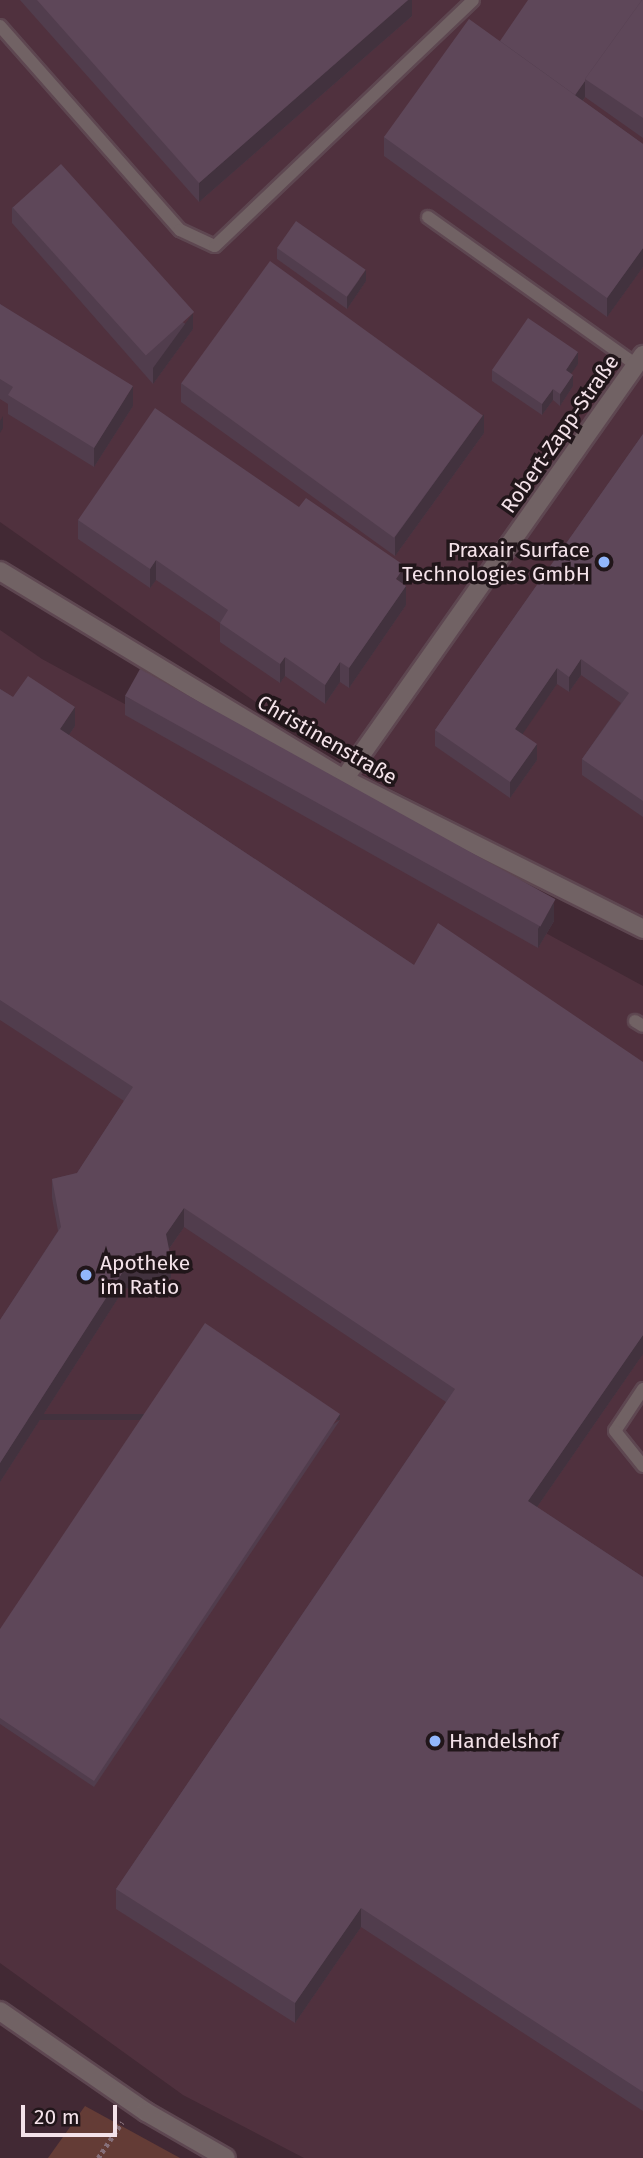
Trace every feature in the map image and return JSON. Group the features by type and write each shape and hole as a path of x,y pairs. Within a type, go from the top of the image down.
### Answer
{"street":[{"name":"Robert-Zapp-Straße","path":"345,779 640,360"},
{"name":"Christinenstraße","path":"0,570 345,779 643,929"},
{"path":"0,2011 134,2104 226,2158"}],"lane":[{"path":"0,26 180,230 215,246 473,0"},
{"path":"428,217 640,360"},
{"path":"643,1389 615,1431 643,1466"}],"path":[{"path":"98,2158 134,2104"}],"shaded area":[{"path":"0,0 643,0 643,917 351,769 0,522"},
{"path":"0,630 42,659 643,986 643,2158 304,2158 183,2095 0,1963"},
{"path":"85,2106 180,2158 48,2158"}],"building":[{"path":"37,0 408,0 199,183"},
{"path":"528,0 642,0 575,95 500,41"},
{"path":"643,0 643,118 585,79"},
{"path":"469,19 643,144 643,248 607,298 384,137"},
{"path":"61,164 194,312 146,355 13,207"},
{"path":"296,221 366,270 347,297 277,248"},
{"path":"270,261 483,416 394,538 181,383"},
{"path":"0,304 133,386 94,448 8,395 13,387 0,379"},
{"path":"528,318 578,352 566,370 573,375 560,394 553,389 542,404 492,370"},
{"path":"155,408 299,507 306,498 405,566 396,579 406,586 349,668 340,662 325,685 285,657 280,664 220,623 228,610 156,560 150,569 78,520"},
{"name":"Praxair Surface Technologies GmbH","path":"643,434 643,801 582,759 629,693 581,659 569,677 557,668 515,729 537,744 510,782 435,730"},
{"path":"140,669 555,899 540,926 125,696"},
{"path":"28,676 75,707 60,729 414,965 438,923 643,1062 643,1335 528,1501 643,1577 643,2092 361,1908 295,2003 116,1889 455,1389 184,1208 166,1234 171,1259 124,1270 0,1463 0,1320 61,1227 52,1179 77,1173 133,1087 0,1000 0,689 13,697"},
{"path":"205,1323 340,1414 94,1781 0,1718 0,1629"}],"place":[{"name":"Praxair Surface Technologies GmbH","path":"604,562"},
{"name":"Apotheke im Ratio","path":"86,1275"},
{"name":"Handelshof","path":"435,1741"}]}
